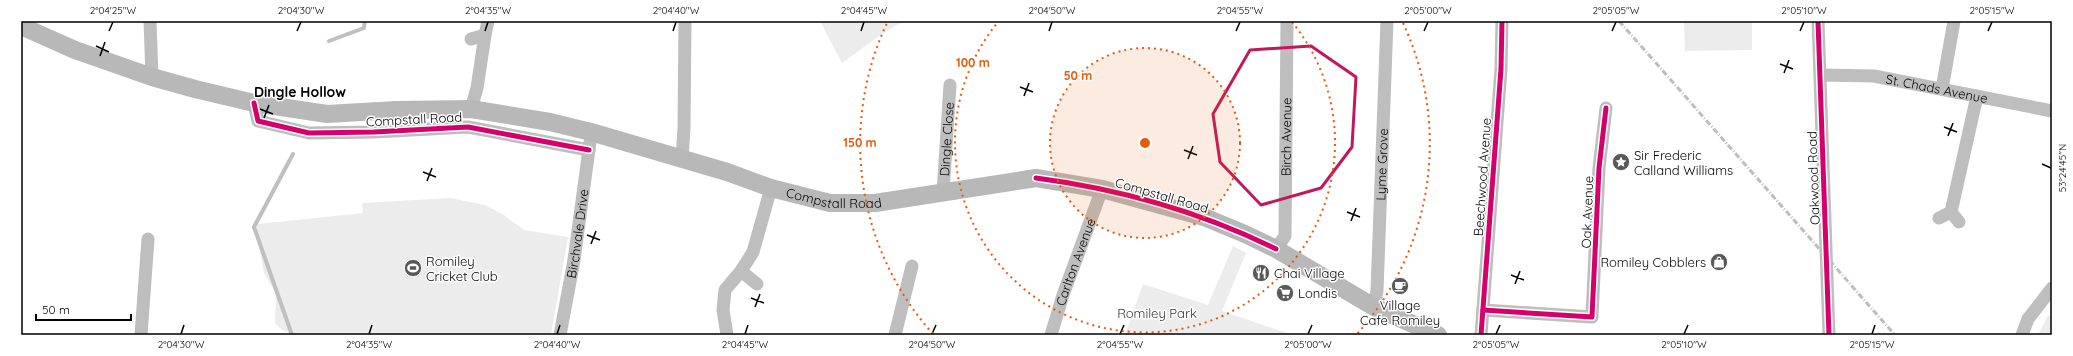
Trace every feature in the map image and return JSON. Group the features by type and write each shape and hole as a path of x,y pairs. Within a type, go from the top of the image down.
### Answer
{"main road":[{"name":"Compstall Road","path":"21,26 75,50 152,77 254,103 327,114 396,110 471,109 550,122 591,132 727,172 772,188 830,203 875,203 1036,178 1102,189 1204,217 1245,234 1276,249 1374,307 1438,335"}],"street":[{"path":"150,21 152,77"},
{"path":"471,109 477,88 488,21"},
{"path":"682,159 684,128 685,21"},
{"name":"Birch Avenue","path":"1276,249 1285,236 1287,21"},
{"name":"Lyme Grove","path":"1374,307 1377,291 1387,21"},
{"name":"Beechwood Avenue","path":"1481,335 1501,69 1502,21"},
{"name":"Oakwood Road","path":"1818,21 1829,335"},
{"path":"1942,89 1954,21"},
{"path":"471,39 485,35"},
{"name":"St. Chads Avenue","path":"1821,75 1874,76 2052,111"},
{"name":"Dingle Close","path":"943,193 950,85"},
{"path":"1951,212 1978,96"},
{"name":"Compstall Road","path":"254,103 258,121 309,133 374,132 468,127 589,150"},
{"name":"Oak Avenue","path":"1483,310 1592,317 1599,168 1606,108"},
{"name":"Birchvale Drive","path":"560,335 574,260 591,132"},
{"path":"727,335 723,310 725,290 741,271 753,252 772,188"},
{"name":"Carlton Avenue","path":"1051,335 1102,189"},
{"path":"1939,218 1951,212"},
{"path":"1951,212 1959,222"},
{"path":"141,335 148,239"},
{"path":"896,335 912,266"},
{"path":"741,271 757,284"},
{"path":"2022,335 2028,318 2052,288"}],"highlighted area":[{"path":"1311,46 1356,77 1352,147 1321,188 1261,205 1220,162 1213,114 1250,50"}],"green space":[{"path":"820,21 905,21 886,31 842,63"},
{"path":"1684,21 1752,21 1752,50 1685,51"},
{"name":"Romiley Cricket Club","path":"450,198 485,205 504,215 524,230 568,237 551,335 293,335 281,329 275,323 276,294 264,273 256,230 258,224 363,213 362,203"},
{"name":"Romiley Park","path":"1233,246 1246,253 1222,311 1293,335 1125,335 1143,284 1208,305"},
{"path":"2052,315 2052,335 2038,335 2048,316"}],"waterway":[{"path":"329,41 364,28 365,21"},
{"path":"292,335 254,227 293,154"}],"railway":[{"path":"1619,21 1895,335"}],"cycle path":[{"path":"1481,335 1501,69 1502,21"},
{"path":"1818,21 1829,335"},
{"path":"254,103 258,121 309,133 374,132 468,127 589,150"},
{"path":"1483,310 1592,317 1599,168 1606,108"},
{"path":"1036,178 1098,189 1159,204 1219,224 1276,249"}],"place":[{"name":"Sir Frederic Calland Williams","path":"1621,162"},
{"name":"Romiley Cobblers","path":"1719,262"},
{"name":"Romiley Cricket Club","path":"413,268"},
{"name":"Chai Village","path":"1261,273"},
{"name":"Village Cafe Romiley","path":"1400,286"},
{"name":"Londis","path":"1285,293"}],"district":[{"name":"Dingle Hollow","path":"300,92"}]}
